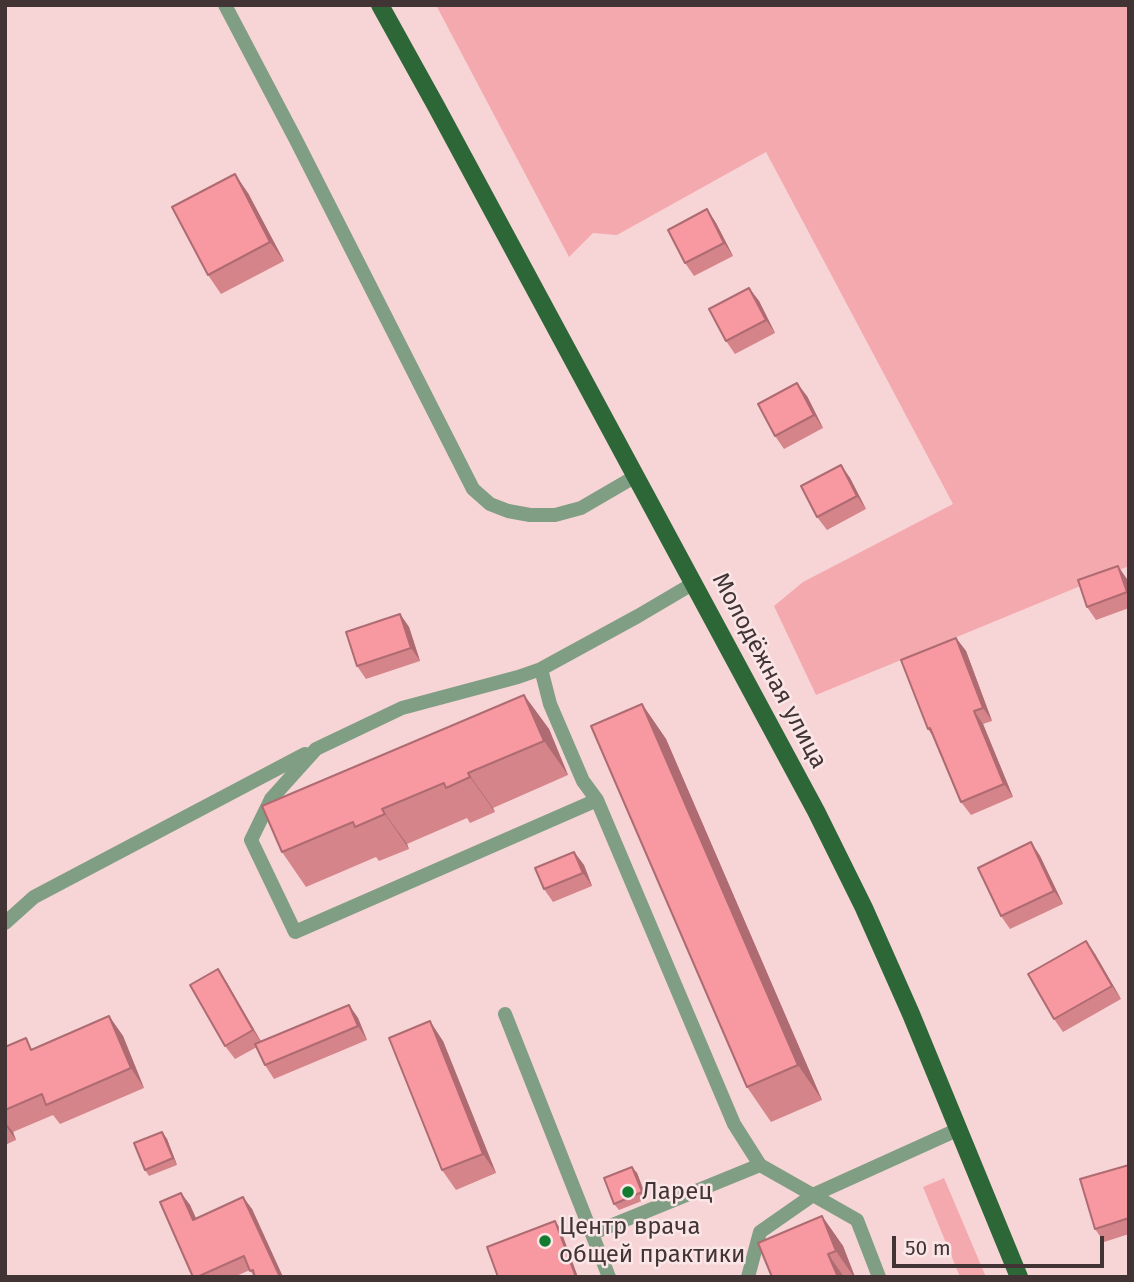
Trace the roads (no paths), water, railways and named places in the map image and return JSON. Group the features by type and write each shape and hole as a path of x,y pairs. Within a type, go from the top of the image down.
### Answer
{"main road":[{"name":"Молодёжная улица","path":"380,5 816,811 864,908 911,1014 1019,1277"}],"lane":[{"path":"225,5 473,489 491,504 508,511 530,515 555,515 581,508 636,476"},
{"path":"5,923 34,897 316,749 402,708 541,669 694,583"},
{"path":"541,669 550,704 583,781 597,800 734,1124 760,1165 858,1220 879,1277"},
{"path":"316,749 271,799 251,840 295,932 597,800"},
{"path":"505,1014 609,1277"},
{"path":"748,1277 760,1232 813,1195 959,1129"},
{"path":"593,1233 760,1165"}],"place":[{"name":"Ларец","path":"628,1192"},
{"name":"Центр врача общей практики","path":"545,1241"}]}
